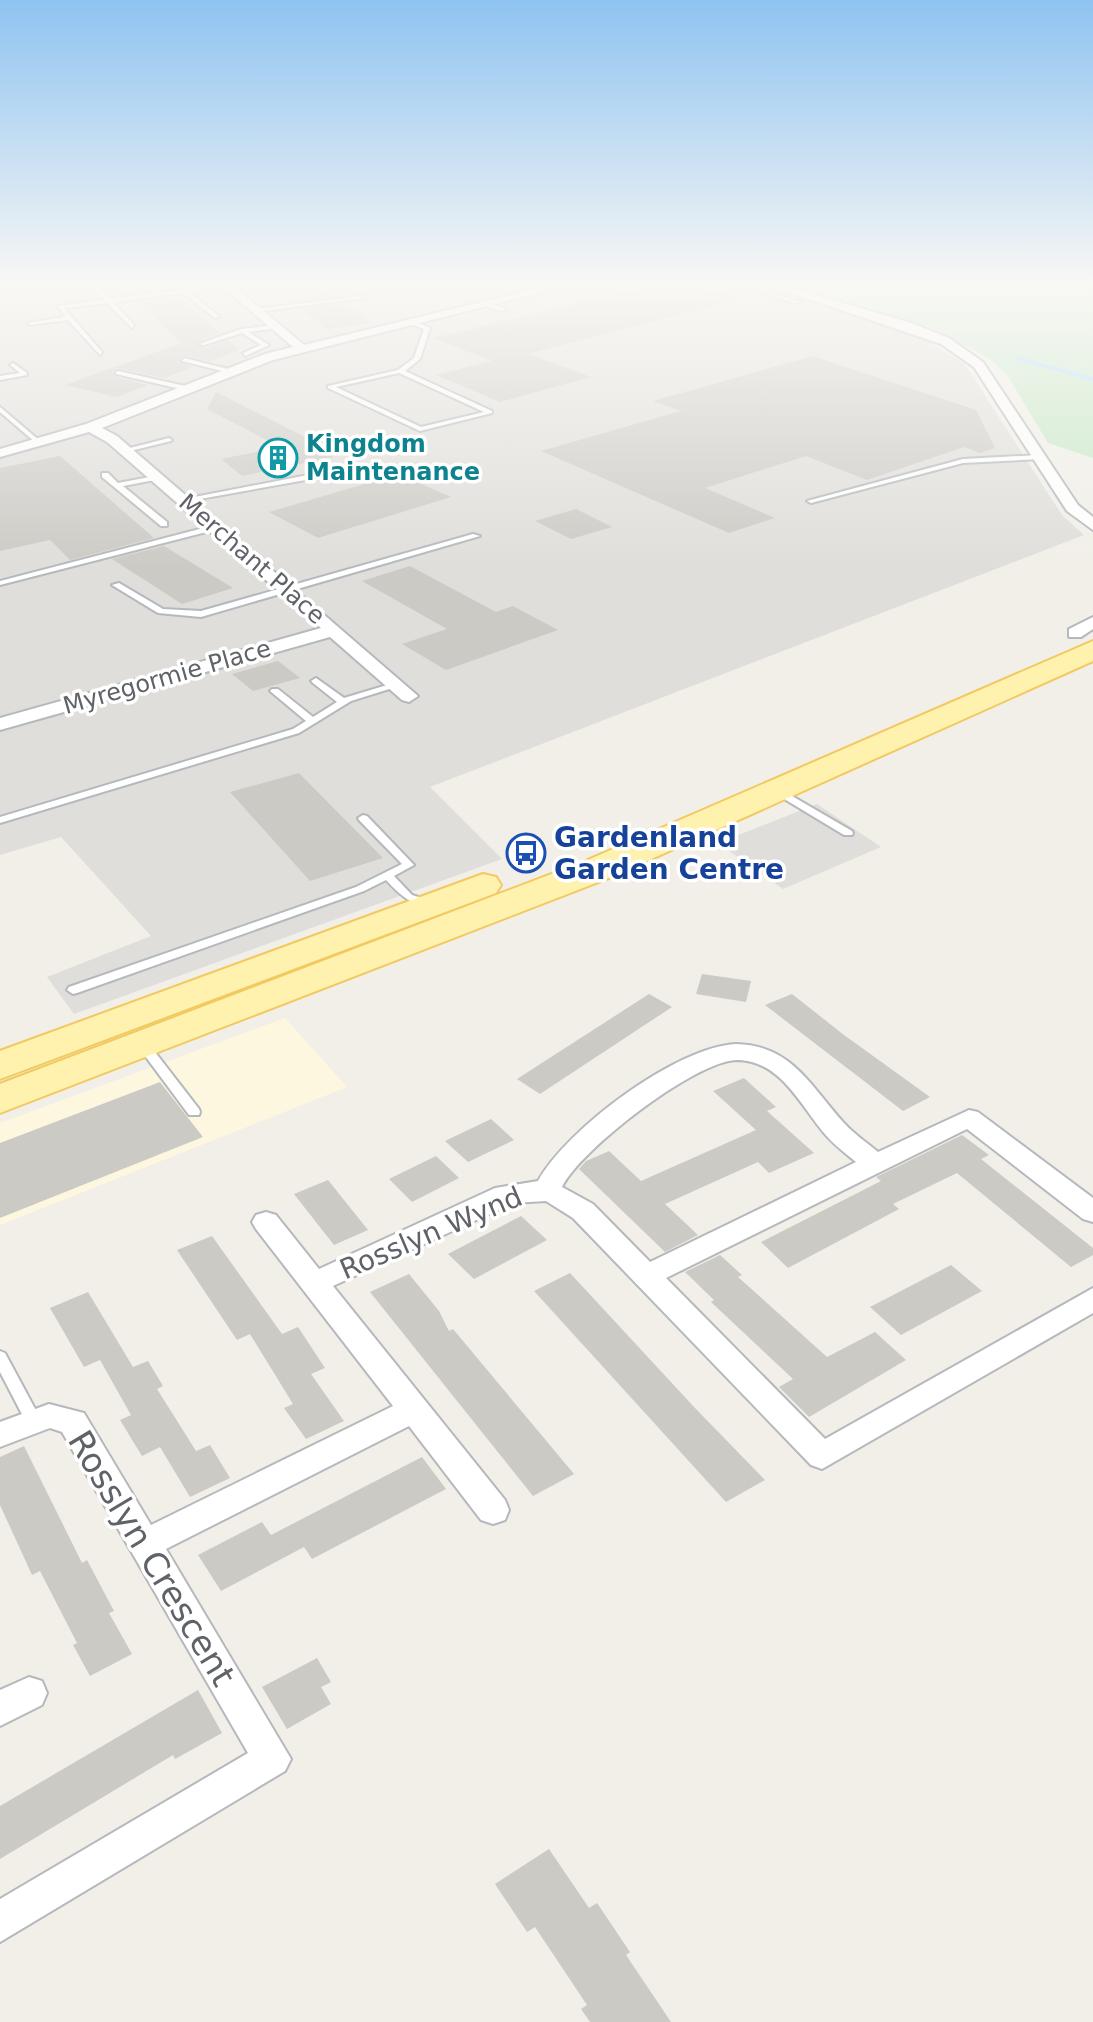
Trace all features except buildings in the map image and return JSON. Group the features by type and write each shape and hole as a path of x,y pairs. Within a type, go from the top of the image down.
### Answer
{"main road":[{"path":"0,1099 581,876 780,792 1089,632"},
{"path":"0,1066 634,828 1089,632"}],"street":[{"path":"0,453 91,427 203,381"},
{"path":"990,381 1072,508 1093,525"},
{"name":"Merchant Place","path":"91,427 126,450 403,690"},
{"name":"Myregormie Place","path":"0,724 334,630"},
{"path":"876,1164 837,1131 794,1076 763,1055 742,1052 718,1054 697,1062 587,1139 568,1156 548,1189 562,1194 583,1211 822,1456 1093,1299"},
{"path":"645,1276 969,1118 1093,1212"},
{"name":"Rosslyn Wynd","path":"316,1282 505,1195 526,1189 548,1189"},
{"name":"Rosslyn Wynd","path":"266,1222 493,1510"},
{"path":"146,1543 413,1410"},
{"name":"Rosslyn Crescent","path":"0,1435 33,1420 61,1416 73,1422 272,1759 0,1922"}],"lane":[{"path":"155,381 185,388"},
{"path":"355,381 330,387 420,429 490,412 423,381"},
{"path":"0,409 38,442"},
{"path":"126,450 169,440"},
{"path":"811,501 963,461 1039,457"},
{"path":"105,475 164,524"},
{"path":"117,485 157,477"},
{"path":"183,500 308,477"},
{"path":"0,583 215,527"},
{"path":"116,585 161,611 201,614 476,536"},
{"path":"316,681 344,702"},
{"path":"0,820 296,731 344,702 403,690"},
{"path":"275,691 312,721"},
{"path":"780,792 848,833"},
{"path":"73,990 388,876 409,865 363,818"},
{"path":"388,876 408,897 426,903 444,900"},
{"path":"364,931 383,913 408,902 408,897"},
{"path":"144,1046 194,1112"},
{"path":"0,1357 33,1420"}],"shaded area":[{"path":"0,381 976,381 1062,515 1084,535 430,787 502,859 74,1014 47,977 151,936 61,837 0,855"},
{"path":"817,804 881,847 783,889 718,843"},
{"path":"285,1018 347,1087 0,1225 0,1123"}],"green space":[{"path":"1011,381 1093,381 1093,458 1048,443"}],"place":[{"name":"Kingdom Maintenance","path":"278,458"},
{"name":"Gardenland Garden Centre","path":"526,853"}]}
